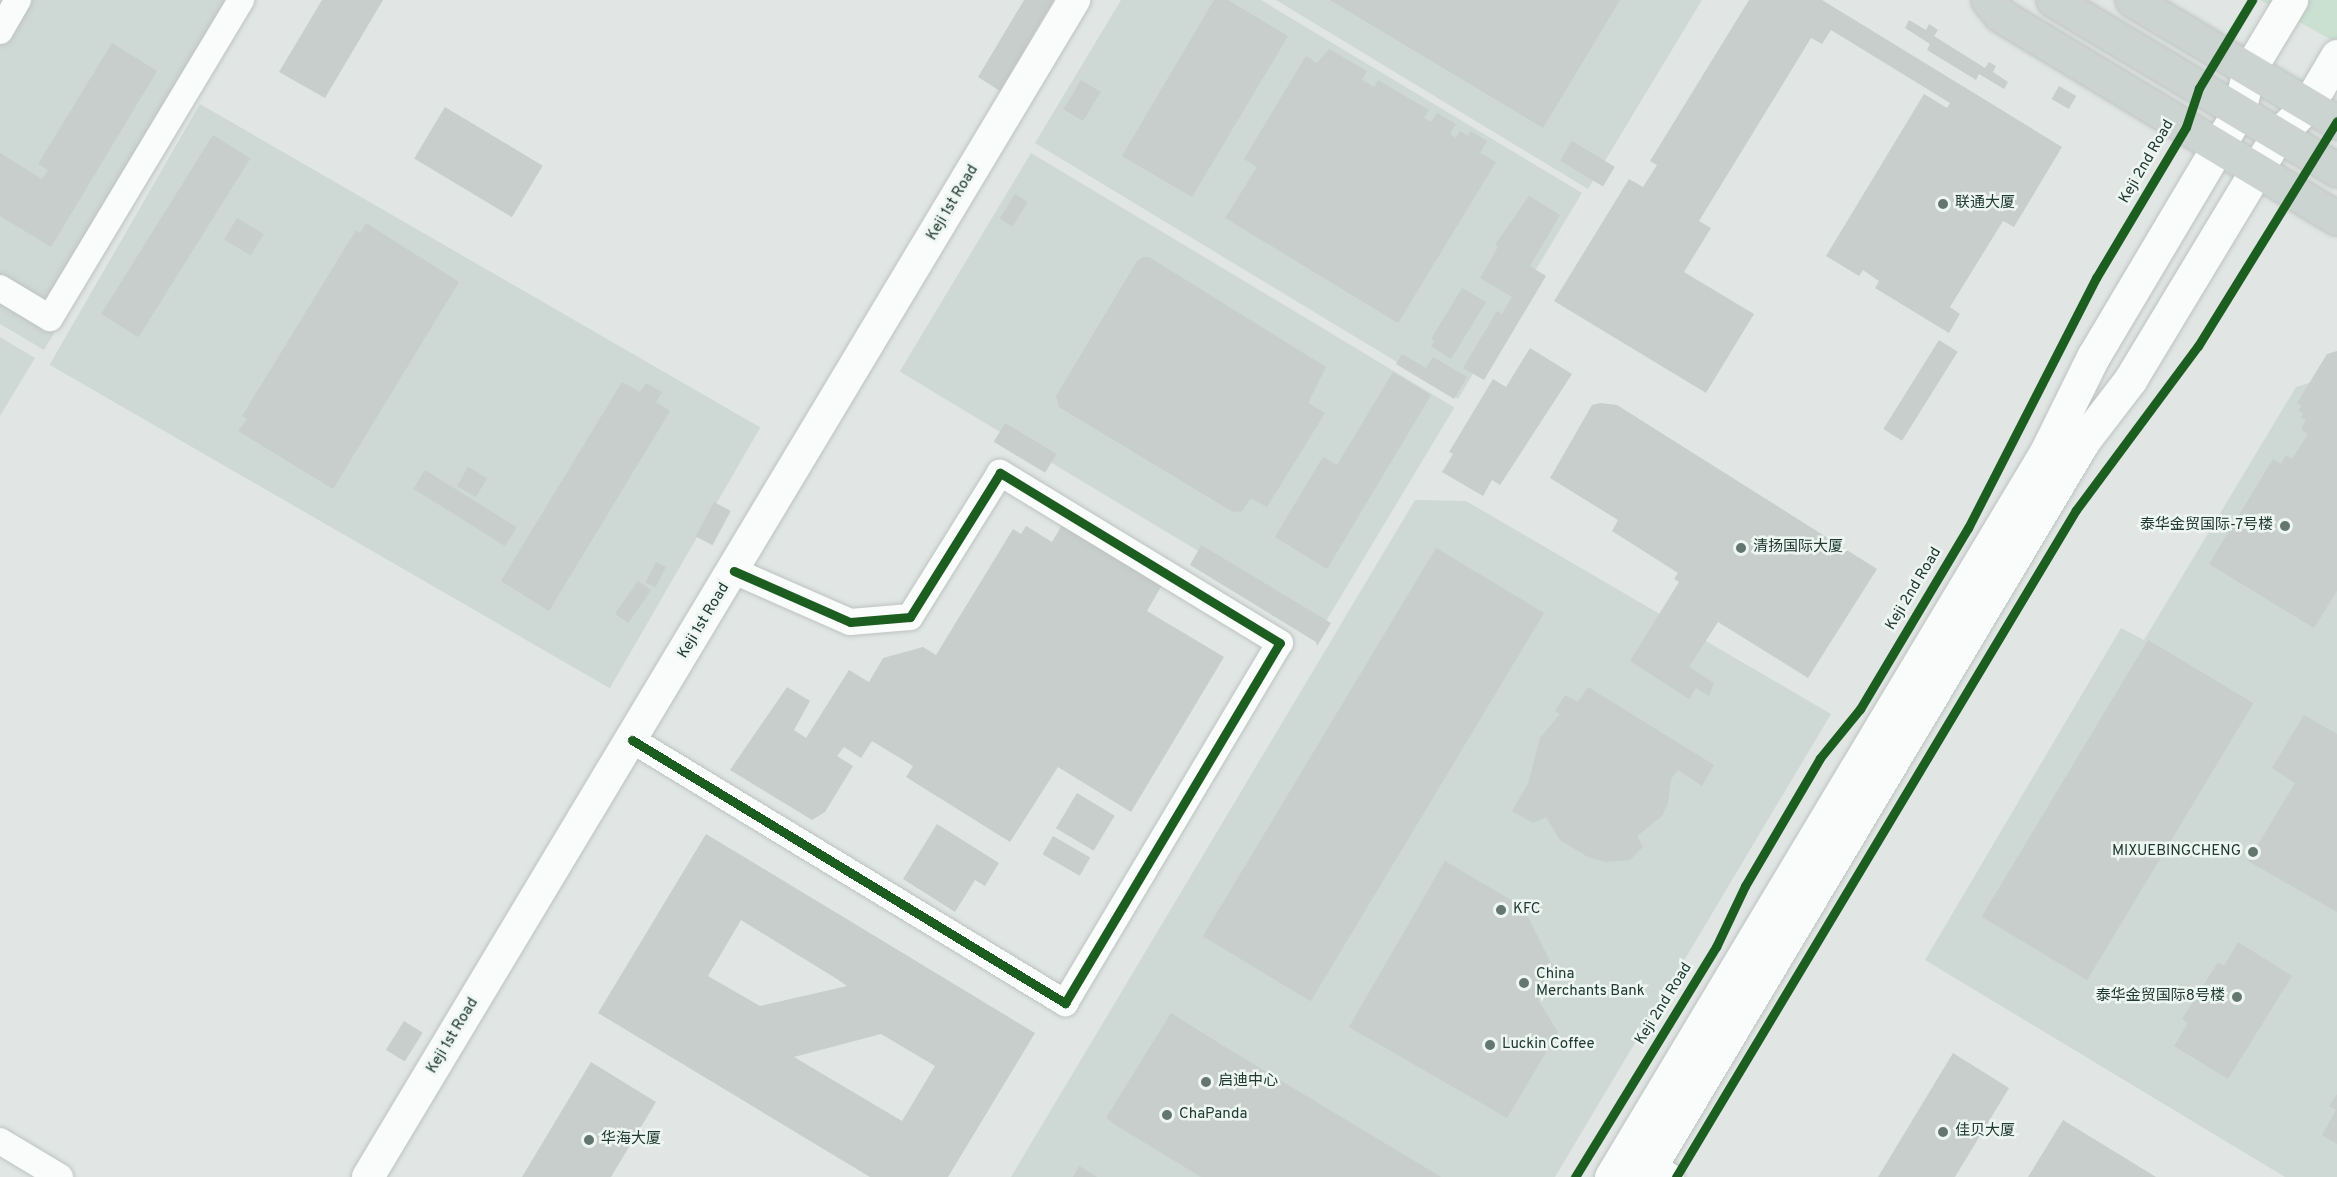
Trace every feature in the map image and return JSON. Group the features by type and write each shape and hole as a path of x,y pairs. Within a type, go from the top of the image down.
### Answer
{"main road":[{"path":"1988,0 2000,15 2337,218"},
{"path":"2053,0 2337,170"},
{"path":"2132,0 2337,122"},
{"path":"1611,1177 2046,452 2093,357 2239,111 2248,70 2291,0"},
{"path":"1655,1173 2084,440 2130,381 2278,135 2308,105 2337,56"}],"street":[{"path":"0,31 18,0"},
{"path":"0,288 50,318 241,0"},
{"name":"Keji 1st Road","path":"368,1177 734,571 1074,0"},
{"path":"632,740 1065,1003 1280,643 1000,473 910,617 850,622 734,571"},
{"path":"0,1141 60,1177"}],"shaded area":[{"path":"0,0 253,0 44,350 0,324"},
{"path":"1121,0 1261,0 1582,193 1458,399 1035,143"},
{"path":"1276,0 1702,0 1588,189"},
{"path":"200,104 760,428 610,688 50,365"},
{"path":"1031,153 1454,407 1323,626 900,372"},
{"path":"0,337 35,358 0,416"},
{"path":"2337,374 2337,1177 2285,1177 1925,960 2121,628 2144,640 2296,387"},
{"path":"1415,500 1466,501 1831,714 1555,1177 1011,1177"}],"green space":[{"path":"2260,0 2337,0 2337,43"}],"building":[{"path":"322,0 383,0 325,98 279,72"},
{"path":"1024,0 1054,0 1000,91 978,77"},
{"path":"1214,0 1228,0 1288,36 1192,197 1122,156"},
{"path":"1330,0 1620,0 1543,128"},
{"name":"联通大厦","path":"1749,0 1822,0 2062,147 2014,227 2003,221 1950,307 1960,314 1949,333 1875,288 1879,281 1863,270 1859,276 1826,256 1924,94 1947,108 1950,103 1831,30 1822,44 1811,38 1699,221 1711,228 1684,272 1754,314 1706,393 1554,301 1629,179 1643,187 1657,165 1650,161"},
{"path":"1909,20 1926,30 1929,24 1938,30 1934,36 1985,68 1989,62 1996,66 1993,72 2008,82 2004,89 1979,74 1976,80 1927,50 1930,44 1905,28"},
{"path":"112,43 157,71 51,247 0,216 0,153 42,179 48,170 38,164"},
{"path":"1329,49 1367,71 1362,80 1374,87 1378,80 1429,110 1424,118 1431,122 1437,113 1456,124 1450,134 1456,138 1460,131 1468,136 1471,131 1487,141 1480,153 1496,162 1398,323 1225,218 1257,167 1244,159 1306,56 1317,63"},
{"path":"1081,80 1101,92 1083,121 1063,109"},
{"path":"2059,86 2076,96 2069,109 2052,99"},
{"path":"445,107 543,166 512,217 414,158"},
{"path":"213,135 250,158 139,337 101,314"},
{"path":"1572,141 1615,167 1603,186 1560,161"},
{"path":"1015,194 1028,202 1012,227 1000,219"},
{"path":"1529,196 1560,215 1530,266 1546,276 1484,380 1463,368 1497,311 1502,314 1512,297 1480,278 1498,247 1495,245"},
{"path":"237,218 264,234 251,255 224,239"},
{"path":"366,223 459,282 333,489 238,431 247,419 242,416 356,230 360,233"},
{"path":"1143,257 1149,257 1326,367 1308,403 1325,413 1267,507 1251,498 1242,511 1233,512 1059,407 1056,396 1137,261"},
{"path":"1462,288 1486,302 1451,359 1431,346 1434,341 1431,339"},
{"path":"1939,340 1958,352 1902,441 1883,429"},
{"path":"1530,348 1572,374 1500,485 1492,480 1483,496 1442,472 1453,454 1449,452 1493,379 1506,387"},
{"name":"泰华·金贸国际-7号楼","path":"2337,351 2337,591 2314,628 2209,564 2273,459 2281,464 2286,455 2292,459 2308,434 2301,429 2306,420 2301,417 2303,413 2298,410 2302,406 2297,403 2327,354"},
{"path":"1402,354 1426,368 1433,357 1467,377 1454,399 1396,364"},
{"path":"1393,372 1431,395 1327,569 1275,537 1323,457 1337,465"},
{"path":"622,382 640,392 646,383 662,392 656,402 670,411 549,611 501,581"},
{"name":"清扬国际大厦","path":"1600,403 1617,405 1877,569 1808,678 1718,622 1689,667 1714,683 1709,696 1696,688 1689,699 1630,661 1679,582 1674,579 1678,573 1612,531 1618,520 1550,478 1592,405"},
{"path":"1005,423 1056,454 1045,473 994,442"},
{"path":"468,467 487,478 476,497 457,486"},
{"path":"425,470 517,527 505,546 413,489"},
{"path":"714,502 731,511 712,545 696,536"},
{"path":"1069,513 1169,573 1147,611 1224,657 1131,812 1058,767 1010,842 906,777 913,766 872,741 861,758 844,747 837,756 853,766 825,812 812,820 730,770 787,687 810,701 794,730 806,738 849,670 869,682 883,658 923,647 936,655 1013,529 1021,534 1026,526 1052,542"},
{"path":"1201,545 1331,623 1317,646 1316,642 1190,565"},
{"path":"1436,548 1544,613 1311,1001 1203,936"},
{"path":"656,562 666,567 655,587 646,582"},
{"path":"638,581 651,590 628,623 615,614"},
{"path":"2148,640 2253,703 2087,980 1982,917"},
{"path":"1588,687 1714,765 1702,786 1678,770 1671,779 1668,803 1662,816 1637,836 1643,847 1630,860 1605,862 1588,857 1560,840 1546,817 1533,823 1512,811 1528,784 1540,738 1560,714 1555,711 1565,695 1578,702"},
{"path":"2304,715 2337,734 2337,912 2248,861 2295,783 2272,768"},
{"path":"1077,793 1115,816 1094,851 1056,828"},
{"path":"937,824 999,863 985,886 975,880 955,912 903,879"},
{"path":"706,834 1035,1033 948,1177 870,1177 598,1013","holes":["741,920 837,979 847,986 760,1006 708,976","881,1034 935,1066 902,1121 794,1057"]},
{"path":"1053,836 1090,858 1080,876 1042,854"},
{"path":"1445,861 1523,907 1551,963 1558,967 1538,1000 1558,1032 1507,1118 1349,1027"},
{"name":"泰华·金贸国际8号楼","path":"2238,942 2292,976 2228,1079 2174,1046 2188,1023 2182,1019 2218,962 2224,966"},
{"name":"启迪中心","path":"1171,1013 1441,1177 1201,1177 1117,1126 1106,1118"},
{"path":"404,1021 423,1033 405,1061 386,1050"},
{"name":"佳贝大厦","path":"1953,1053 2009,1088 1955,1177 1878,1177"},
{"name":"华海大厦","path":"591,1062 656,1102 611,1177 522,1177"},
{"path":"2337,1094 2337,1144 2322,1135 2336,1110 2329,1106"},
{"path":"2063,1120 2156,1177 2028,1177"},
{"path":"1079,1166 1097,1177 1073,1177"}],"cycle path":[{"name":"Keji 2nd Road","path":"1575,1177 1716,947 1745,886 1820,758 1860,709 1968,528 2096,278 2186,127 2199,88 2252,0"},
{"path":"1676,1177 2076,510 2198,346 2337,121"},
{"path":"632,740 1065,1003 1280,643 1000,473 910,617 850,622 734,571"}],"place":[{"name":"联通大厦","path":"1943,204"},
{"name":"泰华·金贸国际-7号楼","path":"2285,526"},
{"name":"清扬国际大厦","path":"1741,548"},
{"name":"MIXUEBINGCHENG","path":"2253,852"},
{"name":"KFC","path":"1501,910"},
{"name":"China Merchants Bank","path":"1524,983"},
{"name":"泰华·金贸国际8号楼","path":"2237,997"},
{"name":"Luckin Coffee","path":"1490,1045"},
{"name":"启迪中心","path":"1206,1082"},
{"name":"ChaPanda","path":"1167,1115"},
{"name":"佳贝大厦","path":"1943,1132"},
{"name":"华海大厦","path":"589,1140"}]}
